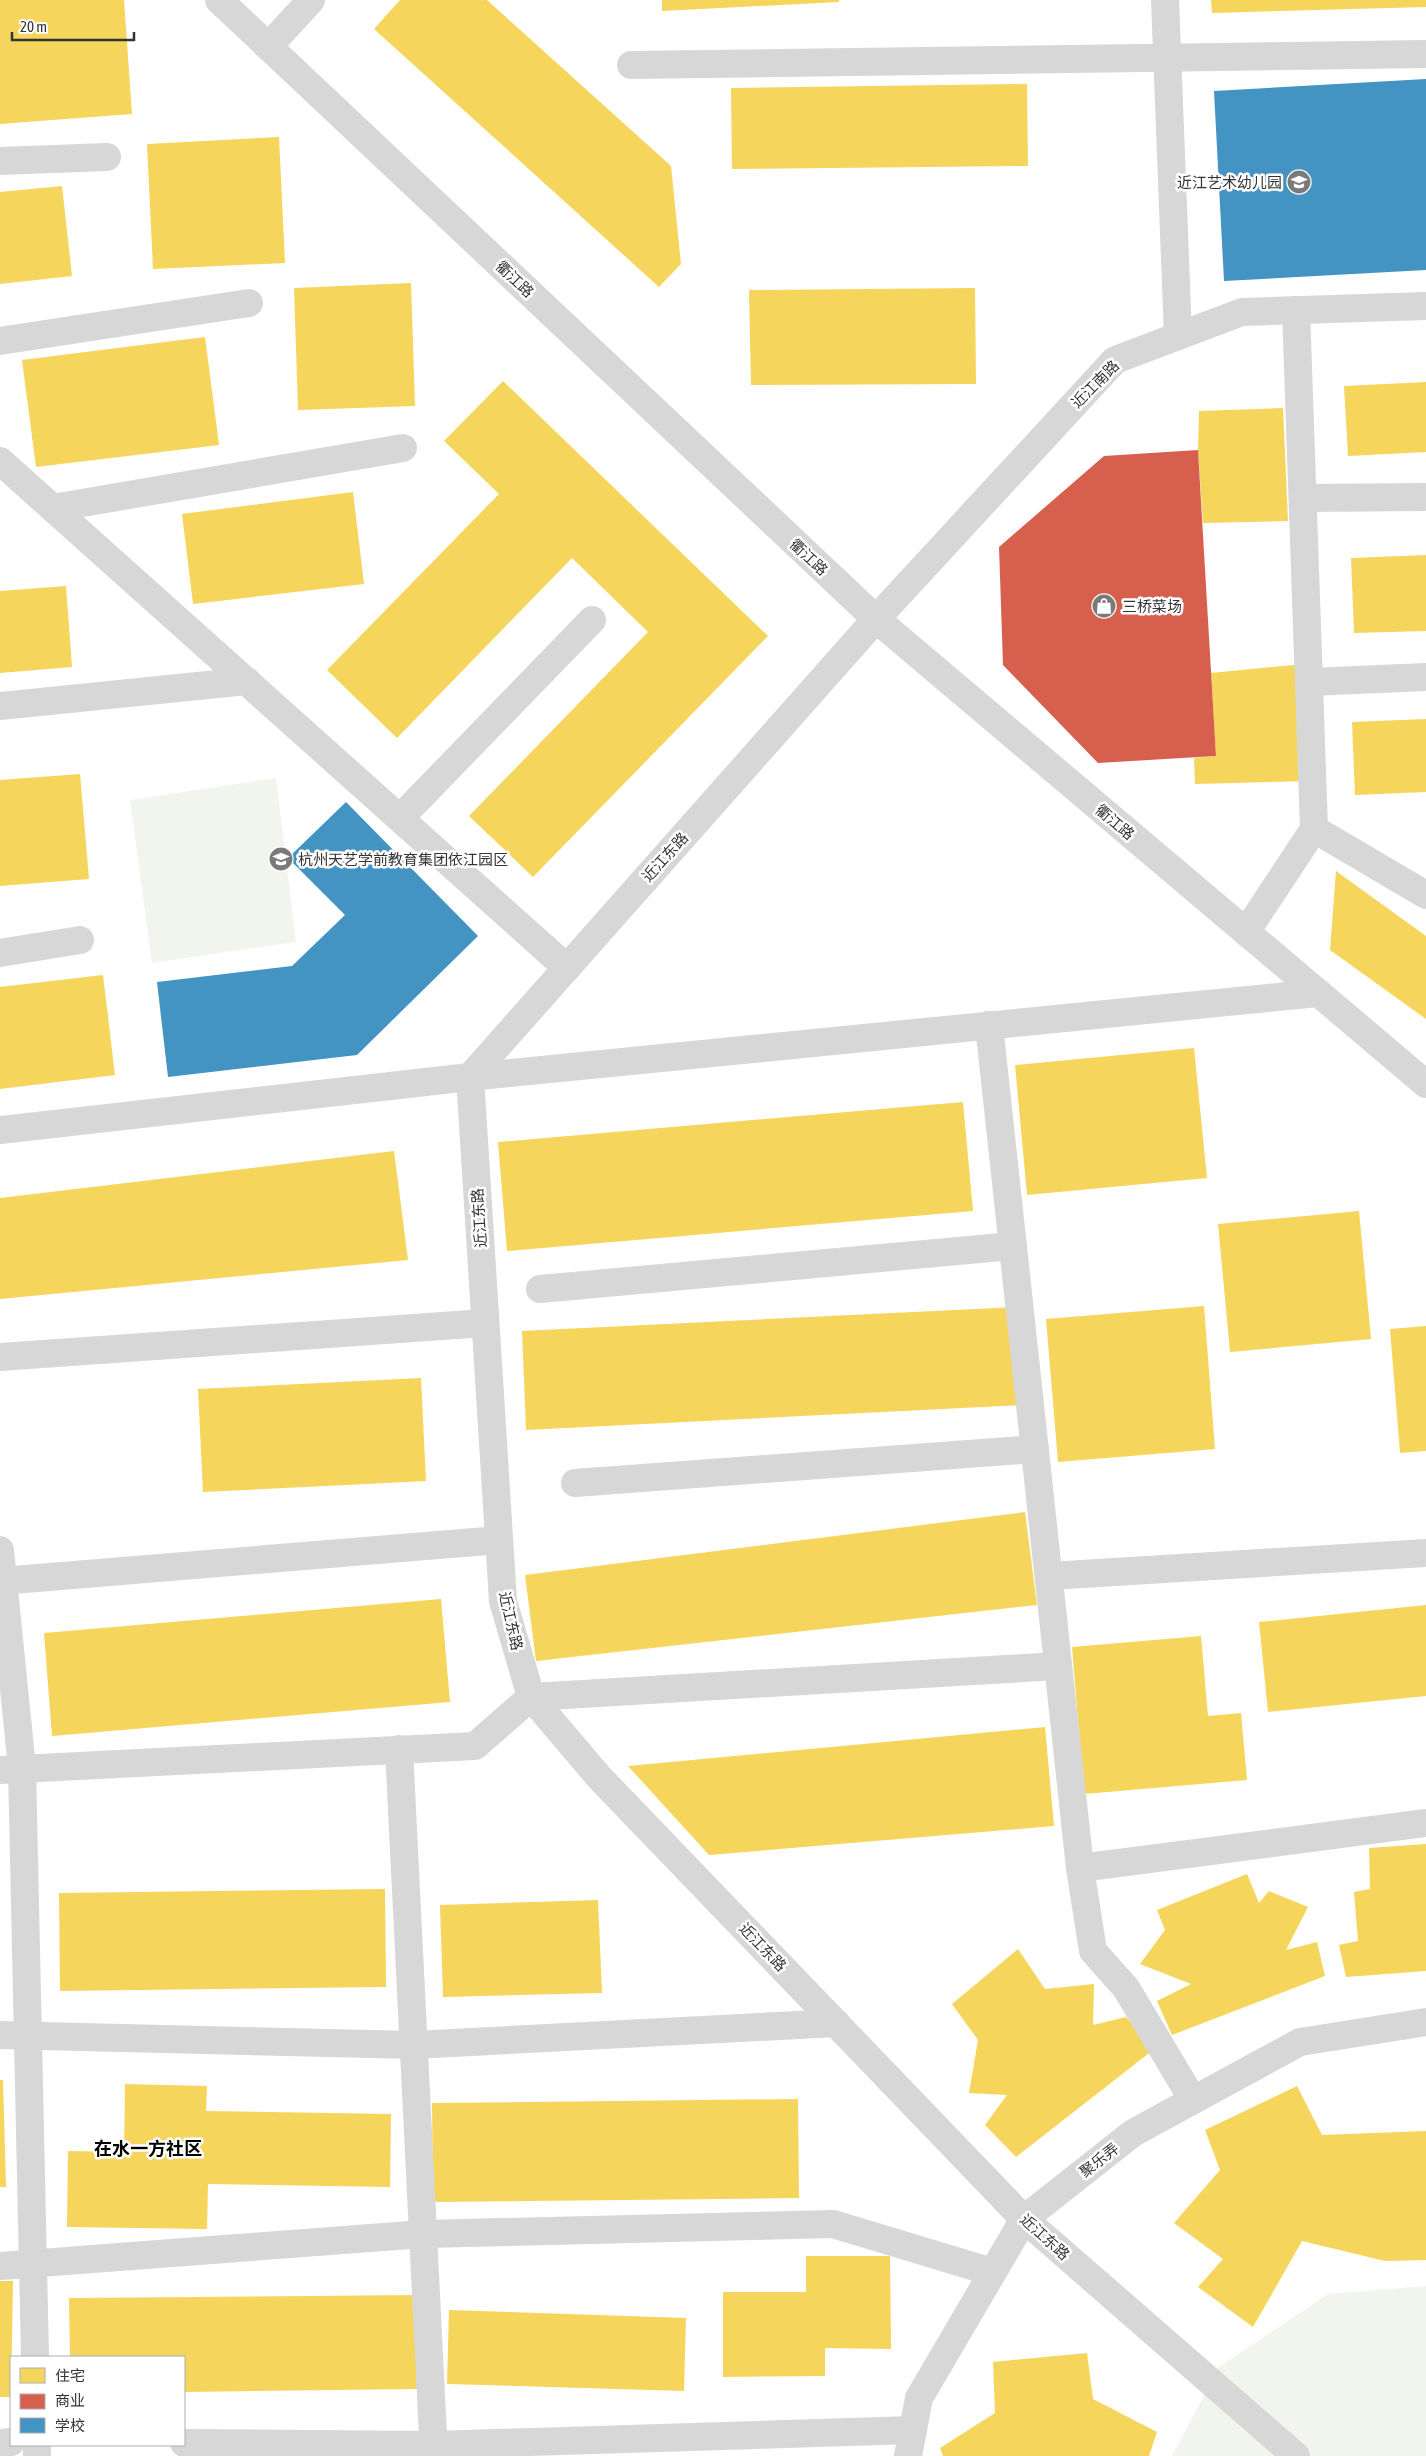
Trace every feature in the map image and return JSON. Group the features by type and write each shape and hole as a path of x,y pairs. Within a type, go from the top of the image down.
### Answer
{"street":[{"name":"衢江路","path":"219,0 876,620 1426,1084"},
{"path":"268,47 311,0"},
{"path":"1165,0 1178,336"},
{"path":"632,65 1426,54"},
{"path":"0,161 107,157"},
{"path":"0,341 248,302"},
{"name":"近江南路","path":"876,620 1115,360 1242,312 1426,306"},
{"path":"1246,932 1314,829 1296,310"},
{"path":"53,508 403,448"},
{"path":"0,461 567,968"},
{"path":"1302,498 1426,497"},
{"path":"400,818 592,620"},
{"name":"近江东路","path":"876,620 470,1077 503,1601 530,1697 599,1777 1024,2219 1296,2456"},
{"path":"1309,682 1426,677"},
{"path":"0,706 247,681"},
{"path":"1314,829 1426,895"},
{"path":"0,954 80,940"},
{"path":"0,1130 470,1077 1318,993"},
{"path":"989,1025 1080,1868 1093,1951 1126,1988 1194,2100"},
{"path":"540,1289 1013,1246"},
{"path":"0,1357 485,1323"},
{"path":"575,1483 1035,1449"},
{"path":"2,1580 499,1540"},
{"path":"0,1550 11,1769 28,2036 35,2356"},
{"path":"1049,1576 1426,1553"},
{"path":"11,1769 475,1746 530,1697 1058,1666"},
{"path":"399,1749 434,2450"},
{"path":"1080,1868 1426,1823"},
{"name":"聚乐弄","path":"910,2443 919,2398 1024,2219 1133,2133 1300,2042 1426,2022"},
{"path":"0,2035 414,2045 836,2023"},
{"path":"0,2266 423,2234 833,2224 992,2272"},
{"path":"185,2443 434,2450 910,2443"}],"shaded area":[{"path":"276,778 296,942 152,963 130,800"},
{"path":"1426,2286 1426,2456 1172,2456 1219,2367 1328,2294"}],"building: 住宅":[{"path":"0,0 124,0 132,114 0,124"},
{"path":"400,0 487,0 671,166 681,264 659,287 374,29"},
{"path":"662,0 839,0 839,2 662,11"},
{"path":"1211,0 1426,0 1426,7 1212,13"},
{"path":"1027,84 1028,166 732,169 731,88"},
{"path":"279,137 285,263 153,269 147,144"},
{"path":"62,186 72,276 0,284 0,192"},
{"path":"411,283 415,406 298,410 294,288"},
{"path":"975,288 976,384 751,385 749,290"},
{"path":"205,337 219,445 36,467 22,360"},
{"path":"503,381 768,636 533,877 469,816 648,632 572,558 397,738 327,670 499,494 444,441"},
{"path":"1426,382 1426,452 1348,456 1344,386"},
{"path":"1283,408 1288,521 1203,523 1198,450 1199,411"},
{"path":"353,492 364,584 193,604 182,514"},
{"path":"1426,555 1426,631 1354,633 1351,558"},
{"path":"66,586 72,667 0,673 0,591"},
{"path":"1304,664 1305,781 1195,784 1194,758 1216,756 1211,673"},
{"path":"1426,719 1426,792 1355,795 1352,722"},
{"path":"80,774 89,879 0,886 0,780"},
{"path":"1336,871 1426,936 1426,1019 1330,950"},
{"path":"103,975 115,1075 0,1089 0,987"},
{"path":"1194,1048 1207,1178 1027,1195 1015,1065"},
{"path":"963,1102 973,1211 507,1251 498,1142"},
{"path":"394,1151 408,1260 0,1299 0,1198"},
{"path":"1359,1211 1371,1339 1230,1352 1218,1224"},
{"path":"1204,1306 1215,1449 1058,1462 1046,1319"},
{"path":"1017,1307 1021,1405 526,1430 522,1331"},
{"path":"1426,1326 1426,1451 1400,1453 1390,1329"},
{"path":"421,1378 426,1481 203,1492 198,1389"},
{"path":"1025,1512 1037,1605 536,1661 525,1575"},
{"path":"441,1599 450,1702 52,1736 44,1633"},
{"path":"1426,1605 1426,1696 1268,1712 1259,1622"},
{"path":"1201,1636 1208,1716 1241,1713 1247,1780 1084,1794 1072,1647"},
{"path":"1045,1727 1054,1826 709,1855 628,1766"},
{"path":"1426,1844 1426,1971 1346,1977 1339,1945 1358,1941 1354,1892 1370,1889 1369,1848"},
{"path":"1247,1874 1259,1903 1269,1891 1308,1907 1286,1950 1317,1942 1325,1976 1172,2035 1157,2001 1191,1984 1140,1964 1165,1930 1157,1910"},
{"path":"385,1889 386,1987 60,1991 59,1893"},
{"path":"598,1900 602,1993 443,1997 440,1905"},
{"path":"1018,1949 1045,1989 1094,1984 1093,2025 1126,2017 1153,2050 1016,2157 985,2125 1007,2095 969,2093 978,2040 952,2004"},
{"path":"0,2080 3,2080 6,2187 0,2187"},
{"path":"125,2084 207,2086 206,2111 391,2114 390,2187 208,2184 207,2229 67,2227 68,2151 124,2152"},
{"path":"1297,2086 1322,2135 1426,2131 1426,2260 1385,2261 1302,2241 1253,2327 1198,2287 1223,2259 1174,2223 1220,2170 1205,2130"},
{"path":"798,2099 799,2198 433,2202 432,2103"},
{"path":"806,2256 890,2256 891,2349 825,2348 825,2376 723,2377 723,2292 806,2292"},
{"path":"0,2281 13,2281 10,2397 0,2397"},
{"path":"416,2295 417,2389 185,2392 185,2356 70,2356 69,2298"},
{"path":"449,2310 686,2318 684,2391 447,2384"},
{"path":"1087,2353 1093,2399 1157,2432 1149,2456 943,2456 940,2448 995,2413 993,2362"}],"building: 商业":[{"name":"三桥菜场","path":"1198,450 1216,756 1098,763 1003,665 999,547 1104,456"}],"building: 学校":[{"name":"近江艺术幼儿园","path":"1426,79 1426,270 1224,281 1214,91"},
{"path":"346,802 478,936 357,1055 168,1077 157,982 292,966 345,915 288,858"}],"place":[{"name":"近江艺术幼儿园","path":"1299,182"},
{"name":"三桥菜场","path":"1104,606"},
{"name":"杭州天艺学前教育集团依江园区","path":"281,859"}],"district":[{"name":"在水一方社区","path":"148,2148"}]}
